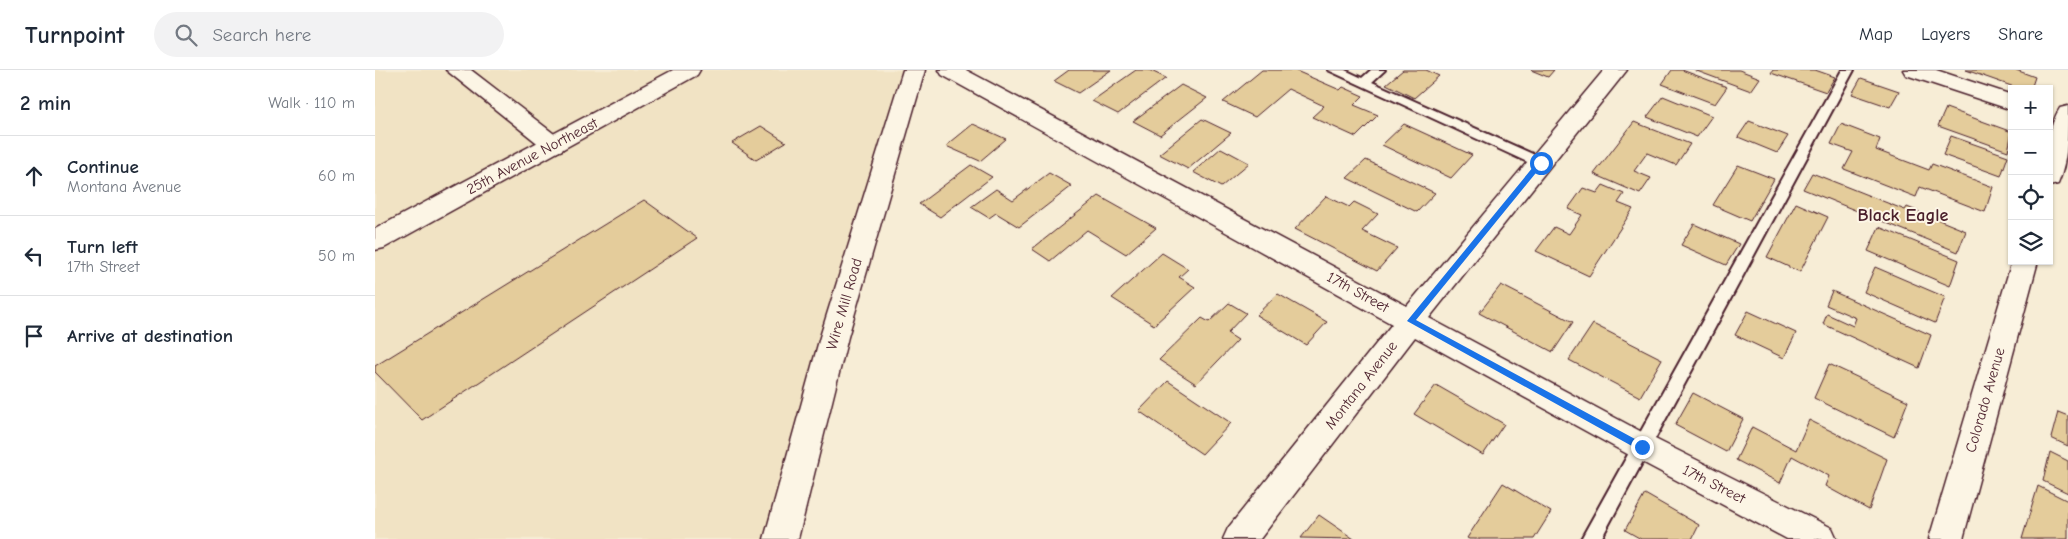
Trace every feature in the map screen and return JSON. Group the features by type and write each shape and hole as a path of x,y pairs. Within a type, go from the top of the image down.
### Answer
{"street":[{"path":"457,70 553,145"},
{"name":"25th Avenue Northeast","path":"375,241 689,70"},
{"name":"Wire Mill Road","path":"781,539 834,337 915,70"},
{"name":"17th Street","path":"950,70 1642,447 1820,539"},
{"name":"Montana Avenue","path":"1240,539 1411,321 1616,70"},
{"path":"1913,70 2008,102"},
{"path":"2050,175 2063,118"},
{"name":"Colorado Avenue","path":"1945,539 2024,265"}],"lane":[{"path":"1334,70 1541,163"},
{"path":"1364,83 1379,70"},
{"path":"1591,539 1849,70"}],"shaded area":[{"path":"375,70 915,70 782,539 375,539"}],"building":[{"path":"1069,70 1111,70 1078,93 1054,81"},
{"path":"1136,70 1149,70 1166,78 1118,114 1092,101"},
{"path":"1262,70 1294,70 1340,90 1343,87 1363,96 1354,105 1378,115 1356,137 1312,117 1324,106 1288,89 1255,117 1223,102"},
{"path":"1403,70 1426,70 1439,76 1414,98 1386,84"},
{"path":"1531,70 1554,70 1548,77"},
{"path":"1672,70 1682,70 1727,87 1715,104 1662,84"},
{"path":"1694,70 1739,70 1760,78 1751,91"},
{"path":"1773,70 1815,70 1835,77 1826,92 1771,73"},
{"path":"1966,70 2016,70 2035,77 2032,85 2009,85"},
{"path":"1861,78 1899,91 1890,107 1852,94"},
{"path":"1181,85 1207,98 1160,135 1133,121"},
{"path":"1663,96 1712,116 1697,137 1647,117"},
{"path":"1946,108 2008,131 2008,151 1938,126"},
{"path":"1202,119 1231,133 1188,169 1159,154"},
{"path":"1749,121 1788,136 1777,153 1738,137"},
{"path":"1634,122 1690,144 1676,165 1647,153 1634,171 1651,178 1640,194 1594,174"},
{"path":"973,124 1006,139 980,161 946,146"},
{"path":"1404,124 1472,155 1451,178 1382,145"},
{"path":"1841,124 1880,139 1876,150 1929,170 1932,164 1993,187 1985,212 1920,187 1916,197 1844,169 1853,152 1831,144"},
{"path":"761,126 786,142 756,160 732,143"},
{"path":"1951,136 2008,156 2001,176 1943,155"},
{"path":"1221,148 1249,163 1221,187 1193,172"},
{"path":"1366,160 1435,193 1417,212 1347,178"},
{"path":"971,165 992,177 940,217 919,204"},
{"path":"1738,165 1774,179 1750,221 1713,205"},
{"path":"1049,173 1072,186 1019,227 996,213 989,218 971,207 996,189 1013,200"},
{"path":"1812,173 1905,210 1907,207 1966,231 1958,252 1803,189"},
{"path":"1603,185 1624,194 1618,203 1633,209 1589,276 1536,251 1554,227 1569,234 1582,215 1568,209 1583,188 1597,193"},
{"path":"1099,196 1156,228 1126,254 1087,230 1050,261 1032,249"},
{"path":"1326,196 1349,207 1354,202 1378,214 1362,231 1397,248 1377,271 1295,229"},
{"path":"644,200 697,238 422,420 375,372 375,366"},
{"path":"1796,203 1828,217 1800,272 1767,257"},
{"path":"1694,224 1739,244 1726,265 1681,245"},
{"path":"1879,227 1959,260 1950,286 1868,251"},
{"path":"1162,253 1188,269 1179,277 1195,287 1154,325 1112,298"},
{"path":"1875,267 1945,297 1935,323 1864,292"},
{"path":"1501,285 1573,322 1553,352 1479,313"},
{"path":"1832,291 1931,335 1919,368 1823,324 1827,314 1853,326 1856,318 1826,305"},
{"path":"1278,294 1327,322 1306,345 1256,315"},
{"path":"1229,303 1246,313 1227,333 1238,340 1196,384 1159,360 1202,318 1209,322"},
{"path":"1748,311 1796,333 1784,358 1735,335"},
{"path":"1593,324 1662,359 1640,397 1569,360"},
{"path":"1829,364 1908,401 1894,437 1814,398"},
{"path":"1168,381 1231,423 1202,454 1139,411"},
{"path":"1436,385 1504,424 1483,455 1414,414"},
{"path":"1693,393 1743,419 1726,452 1675,425"},
{"path":"2058,412 2068,416 2068,446 2051,438"},
{"path":"1809,420 1887,459 1869,510 1825,486 1829,476 1792,456 1780,483 1736,460 1752,427 1796,450"},
{"path":"2050,452 2068,461 2068,493 2043,481"},
{"path":"1503,483 1551,512 1534,539 1467,538"},
{"path":"2038,486 2068,501 2068,539 2022,539"},
{"path":"1645,494 1699,525 1692,539 1641,539 1625,530"},
{"path":"1319,515 1354,539 1301,538"}],"district":[{"name":"Black Eagle","path":"1903,215"}],"route":[{"path":"1541,163 1411,321 1642,447"}]}
